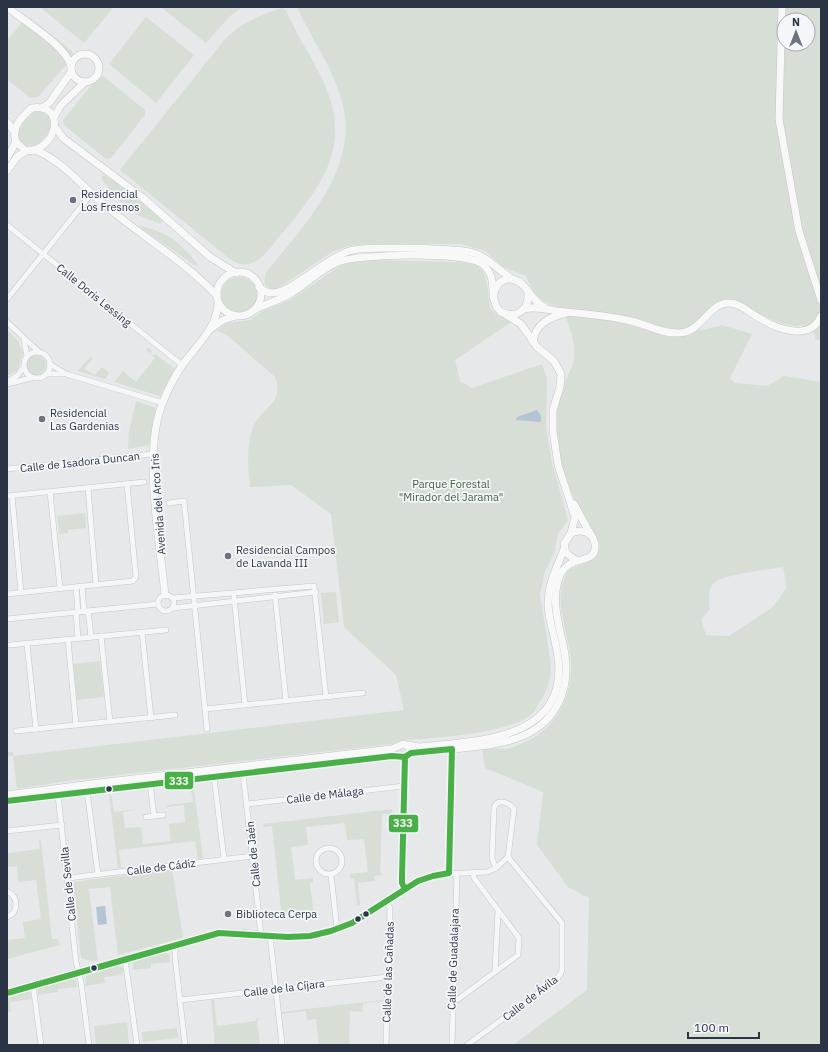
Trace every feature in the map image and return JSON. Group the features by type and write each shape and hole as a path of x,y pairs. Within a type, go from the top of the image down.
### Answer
{"main road":[{"path":"782,7 779,119 799,231 821,300"},
{"path":"7,8 60,48 71,53 88,55 96,60 99,68 98,73 93,80 84,83 61,105 54,117"},
{"path":"60,48 68,58 76,79 84,83"},
{"path":"42,108 50,102 71,69 74,59 83,54"},
{"path":"7,795 99,782 392,749 403,744 419,747 492,738 520,730 540,716 552,698 558,679 558,657 548,598 554,570 564,549 566,540 572,533 575,517 557,459 552,431 553,410 560,387 561,374 554,361 533,342 518,322 497,309 493,297 491,268 481,256 466,251 368,249 350,251 333,258 284,290 274,293 266,292 259,287 250,275 236,273 210,257 149,203 63,138 56,128 54,117 50,112 42,108 32,108 18,123 14,131"},
{"path":"7,122 14,131 16,142 26,151"},
{"path":"8,169 17,157 26,151 35,150 41,147 47,142 56,128"},
{"path":"7,158 16,142"},
{"path":"35,150 46,154 146,239 199,277 218,299 225,312 237,316 243,316 292,293 337,262 353,257 456,257 477,261 524,285 528,294 535,302 550,310"},
{"path":"218,299 218,290 224,278 236,273"},
{"path":"493,297 498,284 505,280 514,280"},
{"path":"254,310 260,299 259,287"},
{"path":"527,332 523,310 528,299 528,294"},
{"name":"Avenida del Arco Iris","path":"169,596 155,490 153,454 157,424 162,403 182,366 208,332 215,319 218,299"},
{"path":"505,314 514,315 532,307 619,318 660,330 678,333 696,328 716,308 725,303 737,304 770,324 792,331 801,332 810,329 817,323 821,316"},
{"path":"533,342 536,331 544,322 555,316 576,312"},
{"name":"Avenida del Arco Iris","path":"208,332 223,320 237,316"},
{"path":"564,549 568,557 577,561 583,561 592,555 595,545 567,493"},
{"path":"572,533 582,531 591,536"},
{"path":"7,801 243,773 405,756 493,745 518,739 538,728 556,707 562,694 566,667 556,611 557,585 565,567 577,561"},
{"path":"405,756 410,749 408,745"},
{"path":"398,747 397,752 405,756"}],"street":[{"path":"7,177 8,169"},
{"path":"7,299 92,193"},
{"name":"Calle Doris Lessing","path":"7,225 182,366"},
{"path":"7,322 39,352 46,356 50,364 66,374 162,403"},
{"path":"7,383 17,376 23,368 27,356 23,337"},
{"path":"27,356 32,353 39,352"},
{"path":"47,374 50,364"},
{"path":"23,368 26,374 31,378"},
{"path":"7,383 31,378 36,379 47,374 66,374"},
{"name":"Calle de Isadora Duncan","path":"7,469 153,454"},
{"path":"21,592 9,496 144,482"},
{"path":"7,594 133,581 136,577 127,484"},
{"path":"88,488 96,585"},
{"path":"50,492 60,588"},
{"name":"Avenida del Arco Iris","path":"169,503 184,501 207,729"},
{"path":"158,604 159,599 169,596 194,597 313,585 316,592 326,697"},
{"path":"82,586 91,637"},
{"path":"76,587 78,639"},
{"path":"275,589 286,701"},
{"path":"158,604 163,611 168,611 173,608 194,605 316,592"},
{"path":"234,593 245,705"},
{"path":"169,596 174,603 173,608"},
{"path":"7,619 158,604"},
{"path":"10,645 166,630"},
{"path":"142,632 151,718"},
{"path":"101,636 110,722"},
{"path":"68,640 76,725"},
{"path":"27,644 36,729"},
{"path":"205,709 363,693"},
{"path":"16,731 175,715"},
{"path":"449,874 452,749"},
{"path":"405,756 402,877 402,884 405,889"},
{"name":"Calle de Jaén","path":"243,773 261,934"},
{"path":"214,777 224,859"},
{"path":"150,784 154,816"},
{"name":"Calle de Málaga","path":"247,804 404,786"},
{"path":"87,791 98,875"},
{"name":"Calle de Sevilla","path":"58,795 89,1045"},
{"path":"7,993 125,958 220,933 240,932 270,936 302,936 346,926 386,900 429,876 487,872 496,868 508,857 514,809 506,802 499,802 494,808 492,858 496,868"},
{"path":"146,817 163,815"},
{"path":"7,831 62,825"},
{"path":"330,848 338,851 343,859 342,867 335,874 331,875 322,873 316,862 318,853 322,850 330,848"},
{"name":"Calle de Cádiz","path":"68,878 253,856"},
{"name":"Calle de Ávila","path":"466,1045 556,980 561,973 562,923 508,857"},
{"path":"452,1000 457,1000 518,955 520,944 519,938 474,878 473,873"},
{"name":"Calle de Guadalajara","path":"452,1045 452,1000 457,874"},
{"path":"331,875 337,929"},
{"path":"7,891 14,896 16,904 13,913 7,917"},
{"name":"Calle de las Cañadas","path":"386,900 390,908 386,1045"},
{"path":"495,972 498,911"},
{"path":"270,936 282,1045"},
{"path":"178,944 175,951 175,957 185,1045"},
{"path":"164,948 175,957"},
{"path":"125,958 137,1045"},
{"name":"Calle de la Cíjara","path":"180,1000 388,976"},
{"path":"33,985 41,1045"}],"green space":[{"path":"40,7 114,7 84,43"},
{"path":"161,7 243,7 230,16 206,43"},
{"path":"297,7 821,7 821,339 816,340 814,333 807,325 796,326 783,324 728,300 721,301 713,305 693,325 698,330 704,330 722,325 752,334 730,378 735,383 767,386 784,376 821,382 821,1045 513,1045 587,990 589,898 568,887 537,845 543,792 485,768 482,748 508,749 535,737 545,729 560,710 569,687 571,675 570,650 562,615 561,592 569,570 591,561 599,551 599,543 596,536 577,505 565,476 559,455 555,429 559,397 571,370 573,361 573,338 561,308 548,303 539,297 535,293 526,276 503,267 485,251 461,244 367,244 348,246 332,252 280,287 272,290 267,287 265,282 265,274 314,212 328,190 338,167 344,143 345,118 339,92 330,70","holes":["783,567 787,587 773,607 729,636 706,635 701,620 710,609 710,591 712,585 716,581 733,575"]},
{"path":"282,8 286,10 315,65 324,83 333,108 335,131 332,152 325,172 315,191 267,252 252,263 236,263 120,170 232,32 266,13"},
{"path":"146,17 194,55 156,103 109,64"},
{"path":"30,18 72,51 73,57 38,97 30,98 7,79 7,41 25,19"},
{"path":"103,76 145,110 145,115 111,158 106,159 64,125 63,120 98,77"},
{"path":"35,112 42,112 49,116 51,126 42,141 33,146 28,146 23,144 19,139 19,131 25,120"},
{"path":"103,175 116,183 163,220 160,223 156,222 137,214 124,206 101,178"},
{"path":"141,226 159,232 174,240 198,265 196,266 140,227"},
{"name":"Parque Forestal \"Mirador del Jarama\"","path":"366,260 455,262 475,264 483,271 487,283 490,308 496,314 511,322 455,360 460,381 472,388 542,364 547,379 546,427 552,463 568,520 558,534 555,551 545,572 540,594 551,671 547,688 535,710 524,719 511,725 481,732 408,740 392,744 67,781 17,789 13,756 7,756 7,752 13,752 14,756 404,710 396,675 344,627 331,514 291,485 250,487 248,456 251,432 258,419 275,399 277,386 275,377 227,335 217,331 227,323 250,320 263,311 290,300 340,266"},
{"path":"243,277 252,282 256,288 256,302 252,308 243,313 235,313 226,308 222,302 221,291 226,282 232,278"},
{"path":"7,330 18,341 23,353 18,370 7,376"},
{"path":"148,348 152,351 150,353 154,356 155,354 175,369 160,396 114,382 123,371 136,382 155,358 146,350"},
{"path":"32,355 40,355 46,361 46,369 40,375 32,375 26,369 26,361"},
{"path":"90,357 93,358 84,369 95,375 102,367 109,373 105,379 78,371"},
{"path":"136,401 155,408 156,410 149,445 128,449 129,432"},
{"path":"85,513 86,528 68,530 68,533 59,534 57,516"},
{"path":"336,592 339,622 324,624 321,593"},
{"path":"100,661 104,697 77,700 73,664"},
{"path":"191,790 194,790 203,858 198,859 195,841 119,850 121,868 118,868 109,794 111,794 114,812 139,809 123,812 125,828 141,827 143,844 171,841 169,824 185,822 184,805 167,807 167,805 193,802"},
{"path":"392,809 392,814 382,814 380,873 383,875 374,876 375,881 358,883 360,905 357,906 354,878 350,878 350,874 368,872 364,839 347,840 345,823 306,827 308,845 291,847 295,880 313,878 313,882 310,883 314,916 311,916 310,910 285,913 286,919 282,919 272,826 264,827 263,824"},
{"path":"39,840 41,840 52,939 58,939 60,945 7,959 7,940 25,938 23,922 41,919 36,880 18,882 17,866 7,867 7,853 40,849"},
{"path":"172,869 183,938 118,955 110,887 89,889 98,961 90,961 81,958 73,882"},
{"path":"163,952 169,954 170,962 151,964 151,968 132,970 134,960"},
{"path":"119,964 123,968 124,972 121,972 122,975 104,977 105,983 85,986 86,973 88,975 91,972"},
{"path":"72,977 76,980 77,987 58,989 58,992 38,995 38,990 41,986"},
{"path":"27,990 30,991 31,999 10,1002 11,1011 7,1012 7,996"},
{"path":"211,1000 214,1000 217,1026 256,1021 256,1019 264,1018 257,1020 260,1045 215,1045"},
{"path":"384,1000 363,1003 362,1012 350,1011 349,1045 319,1045 316,1019 307,1020 306,1011 281,1014 281,1012"},
{"path":"127,1022 129,1045 96,1045 94,1026"},
{"path":"177,1028 178,1038 143,1042 142,1032"}],"water":[{"path":"537,410 541,416 541,422 516,420 517,417"},
{"path":"105,906 107,924 98,925 96,907"}],"transit line":[{"name":"333","path":"7,801 392,756 405,757 411,753 452,749 449,873 418,881 352,923 331,931 310,936 288,937 219,933 7,993"},
{"name":"333","path":"405,757 402,877 402,883 405,889"}],"place":[{"name":"Residencial Los Fresnos","path":"73,200"},
{"name":"Residencial Las Gardenias","path":"42,419"},
{"name":"Residencial Campos de Lavanda III","path":"228,556"},
{"name":"Biblioteca Cerpa","path":"228,914"}]}
